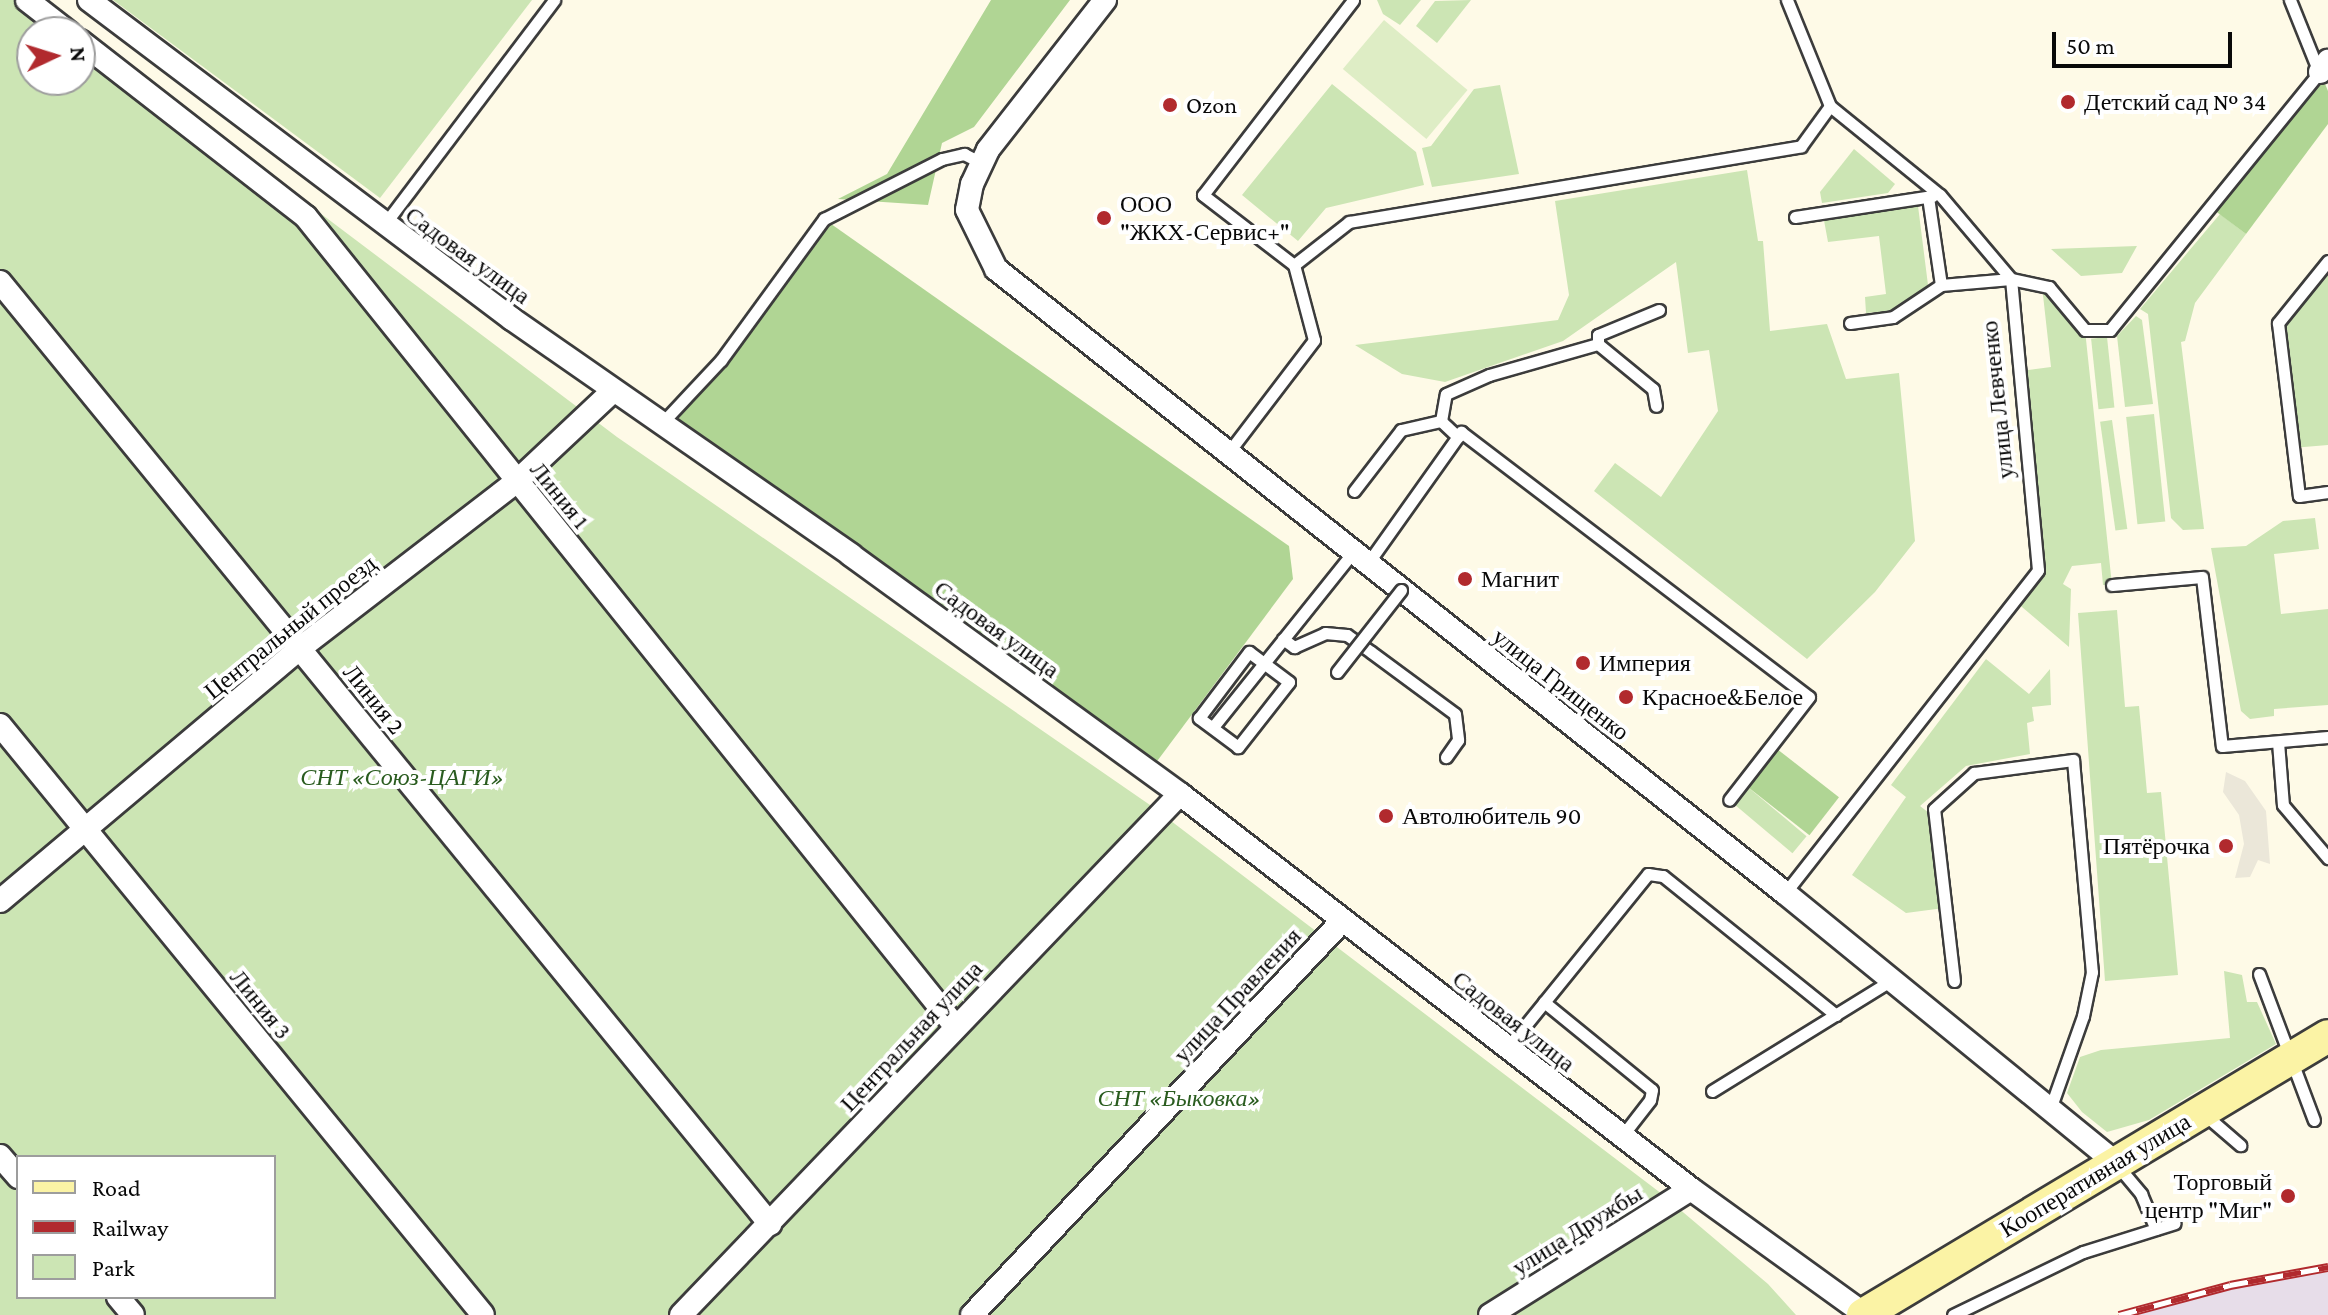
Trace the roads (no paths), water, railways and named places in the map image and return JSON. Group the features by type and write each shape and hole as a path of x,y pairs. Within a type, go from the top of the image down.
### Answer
{"main road":[{"name":"Кооперативная улица","path":"1880,1311 2200,1111 2328,1036"}],"street":[{"path":"27,0 48,16"},
{"name":"Садовая улица","path":"89,0 384,226 612,392 662,423 1180,794 1691,1189 1880,1311"},
{"path":"982,163 1105,0"},
{"name":"Линия 1","path":"96,53 306,217 955,1026"},
{"name":"улица Грищенко","path":"982,163 967,210 979,242 996,269 1785,893 2116,1163"},
{"name":"Линия 2","path":"0,282 770,1224"},
{"name":"Центральный проезд","path":"0,901 86,833 299,649 516,482 612,392"},
{"name":"Линия 3","path":"0,725 483,1315"},
{"name":"Центральная улица","path":"681,1315 1180,794"},
{"name":"улица Правления","path":"972,1315 1342,921"},
{"path":"0,1156 16,1175"},
{"name":"улица Дружбы","path":"1490,1315 1691,1189"},
{"path":"120,1299 133,1315"}],"lane":[{"path":"384,226 554,0"},
{"path":"1228,453 1314,340 1294,265 1203,195 1353,0"},
{"path":"1787,0 1830,106 1934,196 2011,279"},
{"path":"1850,323 1893,317 1941,285 2011,279 2049,287 2085,330 2110,330 2325,68 2290,0"},
{"path":"1294,265 1349,222 1801,146 1830,106"},
{"path":"662,423 721,360 824,219 942,159 964,154 982,163"},
{"path":"1795,217 1934,196"},
{"path":"1934,196 1941,285"},
{"path":"2328,261 2278,323 2299,496 2328,492"},
{"name":"улица Левченко","path":"1785,893 2038,570 2011,279"},
{"path":"1598,344 1598,335 1659,310"},
{"path":"1598,344 1653,389 1656,406"},
{"path":"1441,421 1446,394 1489,375 1598,344"},
{"path":"1441,421 1458,437"},
{"path":"1354,491 1401,430 1441,421"},
{"path":"1213,727 1283,639 1360,558 1461,432 1809,697 1729,800"},
{"path":"2112,585 2202,577 2222,746 2328,737"},
{"path":"1337,672 1401,590"},
{"path":"1283,639 1294,647 1325,633 1347,635 1371,652 1455,714 1458,740 1446,757"},
{"path":"1249,652 1263,663 1289,682 1238,747 1199,718 1249,652"},
{"path":"2278,742 2283,805 2328,858"},
{"path":"1954,981 1934,809 1974,773 2073,760 2092,972 2083,1016 2050,1110"},
{"path":"1506,1048 1642,879 1656,874 1836,1015"},
{"path":"2259,974 2314,1120"},
{"path":"1712,1091 1892,980"},
{"path":"1544,1002 1652,1090 1650,1100 1622,1136"},
{"path":"2200,1111 2240,1145"},
{"path":"2116,1163 2141,1194 2156,1229"},
{"path":"1953,1315 2083,1252 2175,1223"}],"railway":[{"path":"2119,1315 2230,1285 2328,1267"}],"place":[{"name":"Детский сад № 34","path":"2068,102"},
{"name":"Ozon","path":"1170,105"},
{"name":"ООО \"ЖКХ-Сервис+\"","path":"1104,218"},
{"name":"Магнит","path":"1465,579"},
{"name":"Империя","path":"1583,663"},
{"name":"Красное&Белое","path":"1626,697"},
{"name":"Автолюбитель 90","path":"1386,816"},
{"name":"Пятёрочка","path":"2226,846"},
{"name":"Торговый центр \"Миг\"","path":"2288,1196"}],"park label":[{"name":"СНТ «Союз-ЦАГИ»","path":"402,777"},
{"name":"СНТ «Быковка»","path":"1179,1098"}]}
